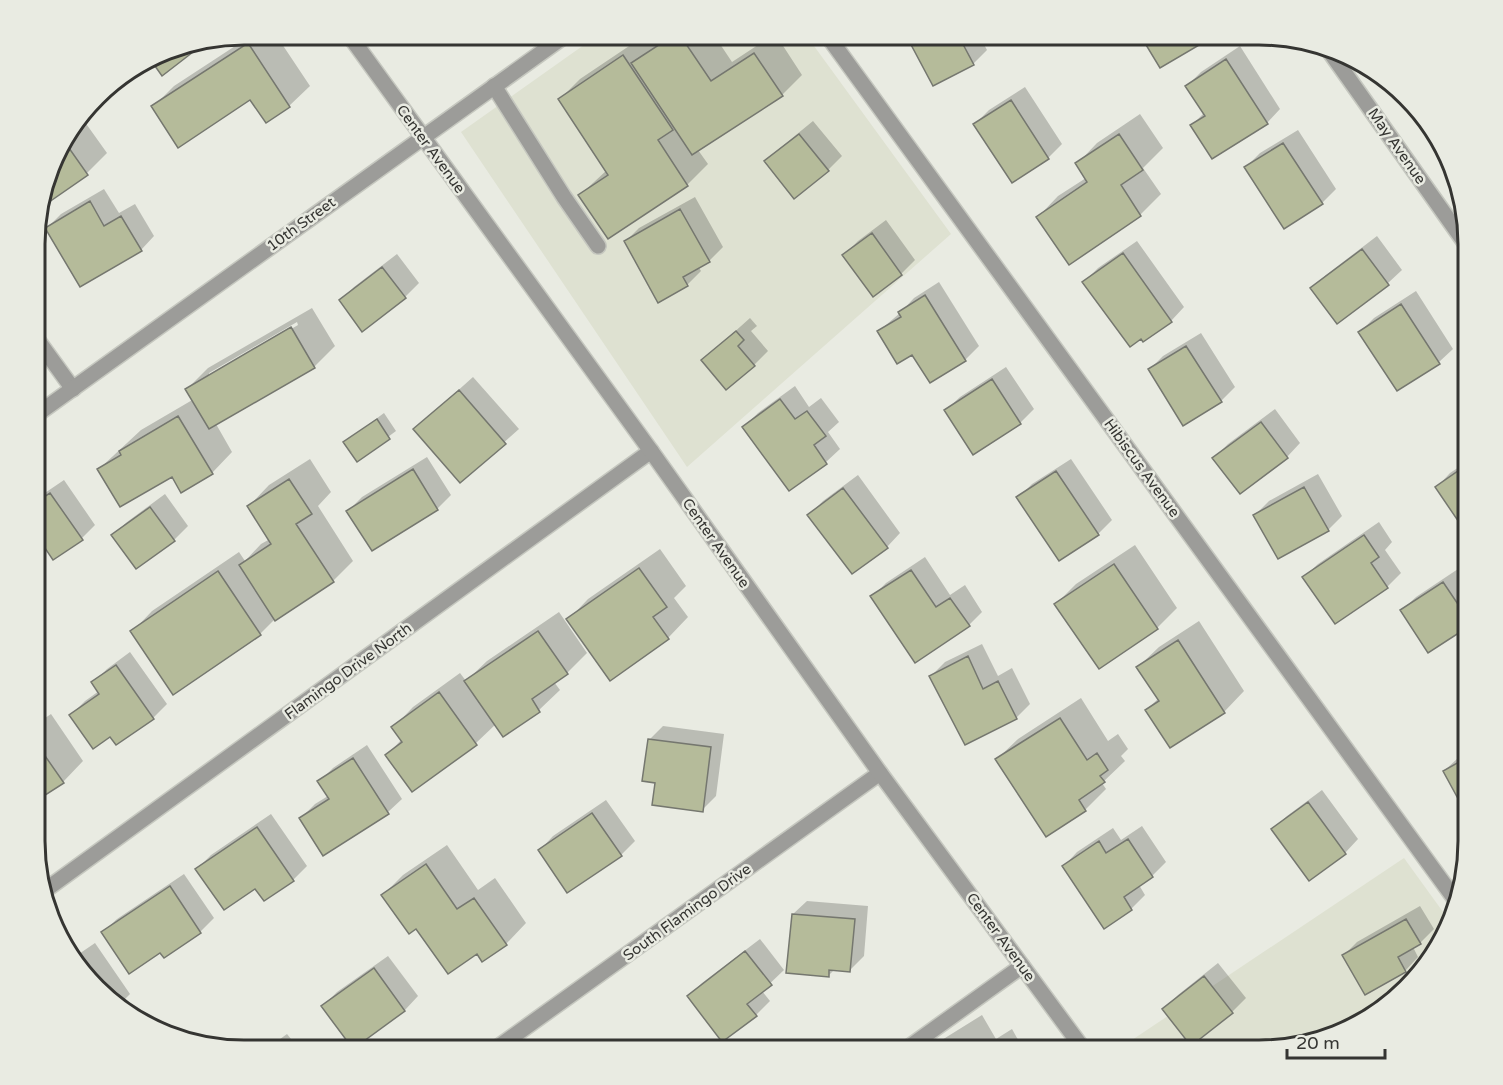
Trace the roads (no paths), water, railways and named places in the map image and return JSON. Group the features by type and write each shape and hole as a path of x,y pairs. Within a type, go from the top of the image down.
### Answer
{"street":[{"name":"Center Avenue","path":"357,45 651,451 880,773 1077,1040"},
{"name":"10th Street","path":"45,409 552,45"},
{"name":"Hibiscus Avenue","path":"834,45 1450,893"},
{"name":"May Avenue","path":"1337,62 1458,233"},
{"path":"494,86 564,197 598,246"},
{"path":"45,350 73,389"},
{"name":"Flamingo Drive North","path":"50,886 651,451"},
{"name":"South Flamingo Drive","path":"508,1040 880,773"},
{"path":"919,1040 1022,966"}]}
